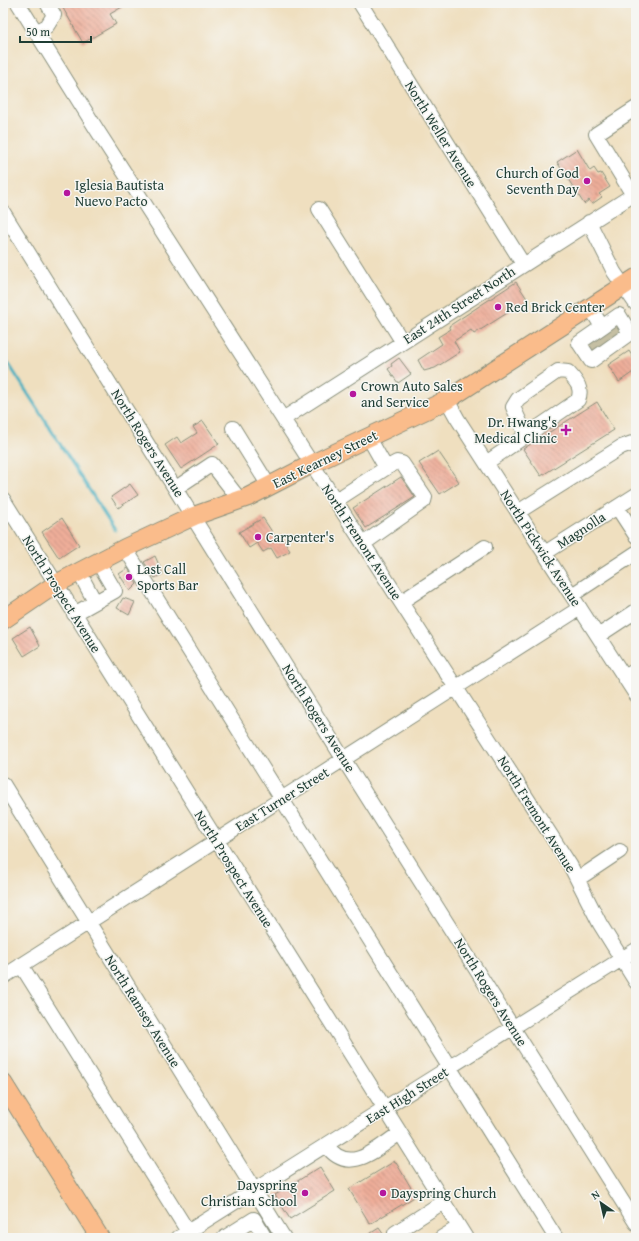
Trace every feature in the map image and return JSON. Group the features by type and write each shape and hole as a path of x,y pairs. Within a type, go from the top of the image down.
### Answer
{"main road":[{"name":"East Kearney Street","path":"3,620 56,584 125,548 194,516 240,500 447,400 630,282"},
{"path":"3,1083 100,1238"}],"street":[{"name":"North Fremont Avenue","path":"18,3 335,501 570,864 600,924 636,982"},
{"path":"36,32 47,26 54,15 47,3"},
{"name":"North Weller Avenue","path":"360,3 523,264"},
{"path":"635,194 596,134 636,108"},
{"name":"East 24th Street North","path":"283,419 402,341 635,194"},
{"path":"319,208 402,341"},
{"name":"North Rogers Avenue","path":"3,212 194,516 344,760 636,1223"},
{"path":"589,222 614,272 630,282 636,304"},
{"path":"590,308 611,335"},
{"path":"486,463 578,400 581,393 579,385 568,372 558,372 518,399 513,407 526,435"},
{"name":"North Pickwick Avenue","path":"447,400 598,636 630,674 636,695"},
{"path":"233,428 270,486"},
{"path":"369,438 386,468"},
{"path":"518,512 624,445 632,443 636,447"},
{"path":"335,501 397,462 402,463 422,491 425,497 424,501 363,544"},
{"path":"176,488 212,464 240,500"},
{"name":"Magnolla","path":"545,553 636,495"},
{"name":"North Prospect Avenue","path":"3,499 215,840 462,1232"},
{"path":"617,507 636,536"},
{"path":"401,602 485,547"},
{"path":"125,548 556,1238"},
{"path":"572,595 636,553"},
{"path":"74,614 115,591 98,562"},
{"path":"79,572 95,602"},
{"name":"East Turner Street","path":"3,977 580,608"},
{"path":"598,636 636,611"},
{"name":"North Ramsey Avenue","path":"3,784 284,1238"},
{"path":"578,879 620,850"},
{"name":"East High Street","path":"186,1236 254,1190 636,950"},
{"path":"21,965 186,1236"},
{"path":"326,1145 336,1156 345,1161 351,1161 368,1154 400,1133"},
{"path":"398,1238 395,1232 444,1202"},
{"path":"224,1238 254,1219 265,1238"},
{"path":"441,1238 462,1232"}],"building":[{"path":"60,3 129,3 110,14 116,24 83,43"},
{"name":"Church of God Seventh Day","path":"577,149 590,171 594,168 598,174 601,173 610,187 599,194 602,197 592,204 589,200 584,204 557,162"},
{"name":"Red Brick Center","path":"516,282 528,300 474,334 471,330 454,341 460,352 435,368 424,371 418,360 442,344 438,337 451,329 449,326"},
{"path":"616,327 619,331 593,349 591,345"},
{"path":"629,351 636,362 636,370 619,382 608,365"},
{"path":"399,358 411,374 398,383 388,369 392,366 391,364"},
{"path":"597,402 614,430 541,476 523,449"},
{"path":"203,421 219,444 181,469 165,445 177,437 181,443 197,433 193,427"},
{"path":"438,451 459,482 440,494 419,463"},
{"path":"401,477 415,497 366,528 353,508"},
{"path":"130,484 138,495 118,508 111,497"},
{"path":"62,518 79,545 59,558 42,532"},
{"name":"Carpenter's","path":"263,518 276,538 281,535 290,551 277,558 271,548 263,552 257,543 249,548 239,532"},
{"path":"155,556 163,574 155,578 144,562"},
{"name":"Last Call Sports Bar","path":"128,568 137,584 130,591 119,574"},
{"path":"123,598 135,602 129,615 117,608"},
{"path":"30,627 40,646 24,656 13,638"},
{"name":"Dayspring Church","path":"395,1161 416,1196 370,1224 349,1189"},
{"name":"Dayspring Christian School","path":"320,1167 335,1191 290,1219 275,1195"},
{"path":"379,1228 386,1238 363,1238"}],"waterway":[{"path":"3,355 115,530"}],"tunnel":[{"path":"611,324 618,335"},
{"path":"601,331 608,341"},
{"path":"591,338 598,349"}],"place":[{"name":"Church of God Seventh Day","path":"587,181"},
{"name":"Iglesia Bautista Nuevo Pacto","path":"67,193"},
{"name":"Red Brick Center","path":"498,307"},
{"name":"Crown Auto Sales and Service","path":"353,394"},
{"name":"Dr. Hwang's Medical Clinic","path":"566,430"},
{"name":"Carpenter's","path":"258,537"},
{"name":"Last Call Sports Bar","path":"129,577"},
{"name":"Dayspring Christian School","path":"305,1193"},
{"name":"Dayspring Church","path":"383,1193"}]}
